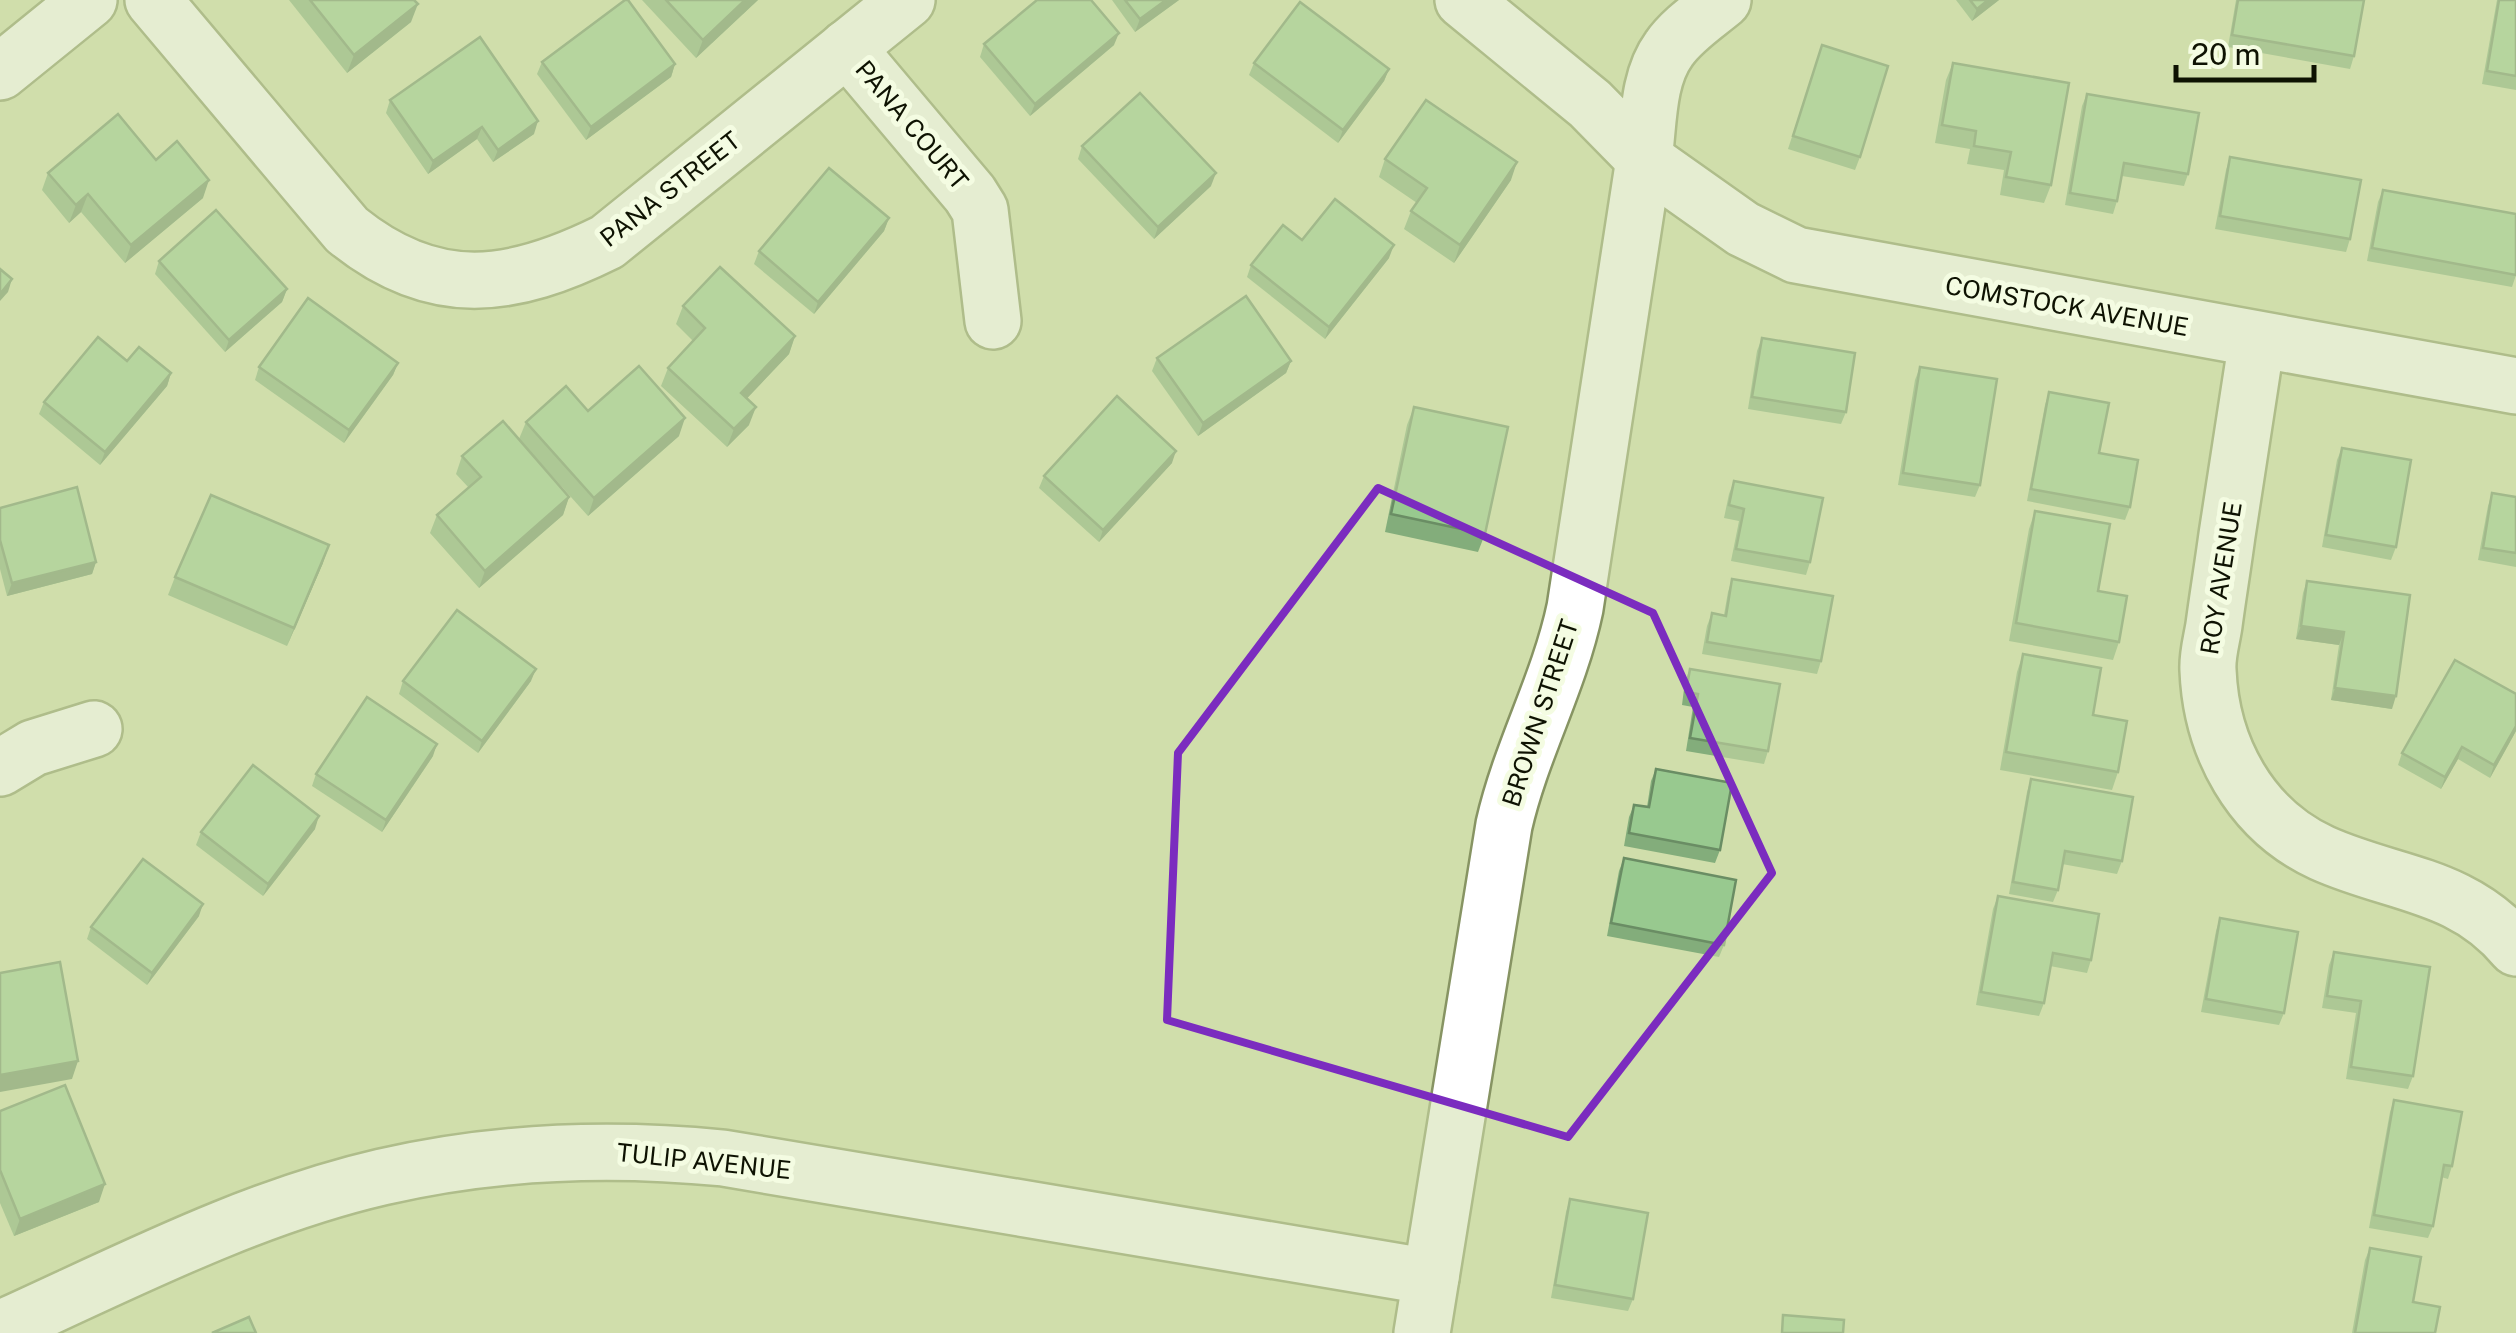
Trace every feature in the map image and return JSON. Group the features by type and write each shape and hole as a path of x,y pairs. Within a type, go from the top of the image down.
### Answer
{"street":[{"path":"0,72 88,0"},
{"name":"PANA STREET","path":"153,0 347,230 372,250 405,266 442,278 474,282 525,276 560,266 607,242 907,0"},
{"name":"COMSTOCK AVENUE","path":"1463,0 1590,104 1644,159 1742,229 1796,256 2516,386"},
{"name":"BROWN STREET","path":"1422,1333 1504,825 1514,782 1560,668 1575,608 1654,82 1661,63 1682,36 1723,0"},
{"name":"PANA COURT","path":"847,48 980,210 993,321"},
{"name":"ROY AVENUE","path":"2257,340 2208,667 2220,738 2236,776 2255,803 2318,851 2440,892 2501,930 2516,948"},
{"path":"0,768 33,748 94,729"},
{"name":"TULIP AVENUE","path":"0,1329 196,1240 259,1215 379,1178 442,1164 580,1151 648,1151 723,1158 1430,1277"}],"highlighted area":[{"path":"1378,488 1653,613 1772,873 1568,1137 1167,1020 1178,753"}],"building":[{"path":"310,0 414,0 418,4 354,55"},
{"path":"625,0 675,64 591,127 542,62"},
{"path":"666,0 745,0 703,40"},
{"path":"1037,0 1091,0 1119,33 1035,104 984,44"},
{"path":"1125,0 1166,0 1140,19"},
{"path":"1970,0 1988,0 1977,9"},
{"path":"2238,0 2364,0 2354,56 2232,35"},
{"path":"2499,0 2516,0 2516,76 2487,71"},
{"path":"1300,2 1389,69 1343,130 1254,63"},
{"path":"480,37 538,121 498,150 482,127 433,161 390,100"},
{"path":"1822,45 1888,66 1860,157 1793,136"},
{"path":"1953,63 2069,83 2051,185 2006,177 2011,152 1974,146 1976,131 1942,125"},
{"path":"1140,93 1216,173 1158,227 1082,146"},
{"path":"2087,94 2199,113 2188,174 2124,163 2117,201 2070,193"},
{"path":"1426,100 1517,162 1460,245 1411,211 1427,188 1385,159"},
{"path":"118,114 156,160 177,141 209,180 131,245 88,194 76,205 48,173"},
{"path":"2230,157 2361,180 2350,239 2220,216"},
{"path":"829,168 889,218 818,302 759,251"},
{"path":"2383,190 2516,214 2516,275 2372,248"},
{"path":"1335,199 1394,245 1329,327 1251,265 1283,225 1302,240"},
{"path":"216,210 287,289 229,340 159,261"},
{"path":"720,267 795,336 741,393 756,407 734,429 668,368 705,328 683,306"},
{"path":"0,269 12,279 0,294"},
{"path":"1246,296 1291,361 1203,423 1157,358"},
{"path":"308,298 398,363 349,430 259,367"},
{"path":"98,337 127,361 139,347 171,373 105,452 44,402"},
{"path":"1762,338 1855,353 1846,412 1752,397"},
{"path":"639,366 685,418 594,498 526,422 566,386 588,411"},
{"path":"1920,367 1997,379 1980,485 1903,473"},
{"path":"2049,392 2109,403 2099,453 2138,460 2130,507 2031,489"},
{"path":"1117,396 1176,451 1103,530 1044,476"},
{"path":"1414,407 1508,427 1485,534 1391,514"},
{"path":"503,421 569,497 485,571 437,515 481,477 462,456"},
{"path":"2342,448 2411,460 2396,547 2326,535"},
{"path":"1734,481 1823,498 1810,562 1736,549 1744,509 1729,505"},
{"path":"77,487 96,562 12,583 0,540 0,508"},
{"path":"2492,493 2516,497 2516,553 2483,548"},
{"path":"211,495 329,545 294,628 175,577"},
{"path":"2035,511 2110,524 2098,591 2127,596 2119,642 2016,623"},
{"path":"1732,579 1833,596 1821,661 1707,642 1712,613 1726,616"},
{"path":"2307,581 2410,595 2396,696 2335,688 2344,632 2301,626"},
{"path":"457,610 536,669 482,741 403,681"},
{"path":"2023,654 2101,668 2093,715 2127,721 2118,772 2006,752"},
{"path":"2455,660 2516,694 2516,726 2494,765 2462,747 2445,777 2402,753"},
{"path":"1690,669 1780,684 1768,751 1690,738 1698,694 1686,692"},
{"path":"367,697 437,744 386,820 316,774"},
{"path":"253,765 319,816 268,884 201,832"},
{"path":"1656,769 1732,783 1720,850 1629,833 1634,805 1649,807"},
{"path":"2031,779 2133,797 2122,861 2065,851 2058,890 2013,882"},
{"path":"1624,858 1736,880 1724,945 1611,923"},
{"path":"143,859 203,904 152,973 91,927"},
{"path":"1998,896 2099,914 2091,960 2053,953 2044,1003 1981,992"},
{"path":"2220,918 2298,932 2284,1013 2206,999"},
{"path":"2334,952 2430,967 2413,1076 2351,1067 2361,1001 2327,996"},
{"path":"60,962 78,1061 0,1075 0,973"},
{"path":"65,1085 105,1184 20,1219 0,1170 0,1111"},
{"path":"2394,1100 2462,1112 2452,1166 2444,1165 2433,1226 2374,1215"},
{"path":"1570,1199 1648,1213 1633,1299 1555,1285"},
{"path":"2370,1248 2421,1257 2413,1302 2440,1307 2435,1333 2355,1333"},
{"path":"1783,1315 1844,1320 1843,1333 1782,1333"},
{"path":"249,1317 256,1333 212,1333"}]}
